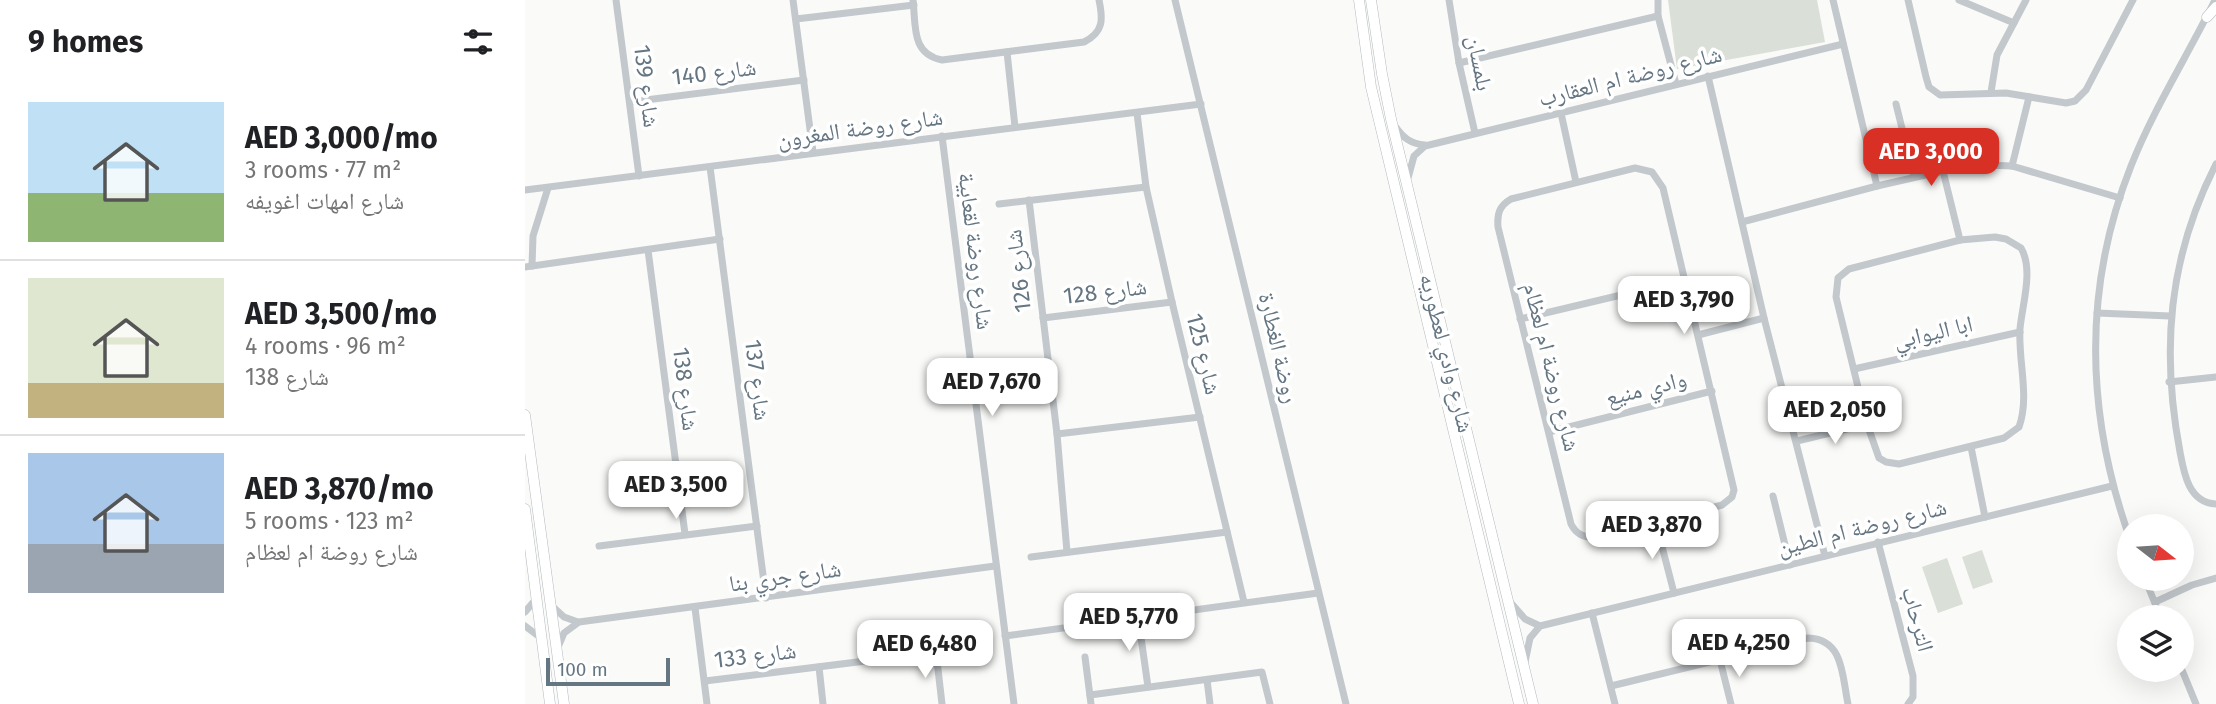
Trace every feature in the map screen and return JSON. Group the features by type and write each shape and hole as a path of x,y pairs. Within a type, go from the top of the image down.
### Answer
{"street":[{"name":"شارع 139","path":"617,0 639,176"},
{"path":"793,0 813,152"},
{"path":"796,19 913,2 918,41 925,54 942,60 1084,42 1093,37 1102,24 1099,0"},
{"name":"روضة الغطارة","path":"1175,0 1346,704"},
{"name":"شارع وادي لعطوريه","path":"1359,0 1361,32 1374,101 1519,704"},
{"name":"شارع وادي لعطوريه","path":"1371,0 1391,119 1533,704"},
{"name":"بلمسان","path":"1449,0 1459,63 1475,133"},
{"path":"1658,0 1658,16 1676,84"},
{"path":"1833,0 1877,186"},
{"path":"1908,0 1929,87 1934,93 1949,96 1991,92 2066,103 2080,97 2133,0"},
{"path":"1959,0 2014,23"},
{"path":"1991,92 1994,63 2026,0"},
{"path":"2122,514 2112,486 2102,438 2096,380 2097,313 2104,260 2120,198 2146,134 2215,0"},
{"path":"2207,17 2216,6"},
{"path":"1459,63 1658,16"},
{"name":"شارع روضة ام العقارب","path":"1425,146 1843,44"},
{"path":"1007,52 1015,127"},
{"path":"1708,76 1764,318 1825,556"},
{"name":"شارع 140","path":"630,102 804,80"},
{"path":"2011,166 2029,97"},
{"name":"شارع روضة المغرون","path":"525,190 1201,104"},
{"path":"1896,104 1914,177"},
{"name":"شارع 125","path":"1137,113 1146,187 1244,602"},
{"path":"1561,113 1576,181"},
{"path":"1391,119 1405,138 1416,145 1425,146"},
{"name":"شارع روضة لقعابية","path":"942,136 1014,704"},
{"path":"1407,188 1410,163 1425,146"},
{"path":"2216,164 2192,221 2170,316 2169,382 2182,465 2190,488 2200,500 2216,503"},
{"path":"1742,222 1914,177 1985,165 2011,166 2120,198"},
{"name":"شارع 137","path":"710,167 766,598"},
{"name":"شارع روضة ام لعظام","path":"1636,168 1653,172 1663,188 1734,483 1732,497 1721,505 1594,538 1580,535 1574,531 1571,524 1497,227 1499,209 1511,199 1576,181 1636,168"},
{"path":"1943,171 1960,240"},
{"name":"شارع 126","path":"999,204 1146,187"},
{"path":"548,188 533,236 529,267 720,239"},
{"name":"شارع 126","path":"1029,201 1057,434 1067,552"},
{"path":"1994,237 2006,239 2021,248 2027,265 2020,332 2023,409 2019,427 2004,438 1892,464 1879,458 1867,424 1836,297 1837,278 1849,269 1960,240 1994,237"},
{"name":"شارع 138","path":"648,250 685,534"},
{"path":"1520,319 1684,280"},
{"name":"شارع 128","path":"1043,318 1172,302"},
{"path":"2097,313 2170,316"},
{"path":"1698,335 1764,318"},
{"name":"ابا اليوابي","path":"1854,369 2020,332"},
{"path":"2169,382 2216,377"},
{"path":"974,387 1050,378"},
{"name":"وادي منيع","path":"1549,432 1712,391"},
{"path":"525,415 564,704"},
{"path":"1057,434 1200,417"},
{"path":"1797,441 1867,424"},
{"path":"1971,447 1985,517"},
{"name":"شارع روضة ام الطين","path":"1540,626 2112,486"},
{"path":"1773,496 1790,565"},
{"path":"525,509 550,704"},
{"path":"1656,523 1674,593"},
{"path":"599,546 757,526"},
{"path":"1031,557 1227,532"},
{"name":"الترحاب","path":"1878,542 1913,676 1913,697 1908,704"},
{"name":"شارع جري بنا","path":"579,622 995,566"},
{"path":"2155,602 2192,585 2216,578"},
{"path":"2151,592 2156,605"},
{"path":"1005,636 1318,593"},
{"path":"1507,597 1519,614 1540,626 1527,646 1525,670"},
{"path":"525,612 537,598"},
{"path":"552,606 564,617 579,622"},
{"path":"695,608 707,704"},
{"path":"1592,613 1615,704"},
{"path":"1138,616 1148,687"},
{"path":"557,651 564,634 579,622"},
{"path":"525,626 541,638"},
{"path":"1611,686 1808,638 1819,638 1829,642 1835,650 1848,704"},
{"name":"شارع 133","path":"705,681 978,647"},
{"path":"936,652 942,704"},
{"path":"1085,657 1090,700 1148,687 1262,672 1270,704"},
{"path":"1720,660 1731,704"},
{"path":"819,667 823,704"},
{"path":"1207,680 1210,704"},
{"path":"2187,682 2196,704"}],"shaded area":[{"path":"1668,0 1817,0 1825,42 1677,69"},
{"path":"1982,550 1993,582 1973,589 1962,557"},
{"path":"1947,558 1963,604 1938,613 1922,567"}]}
